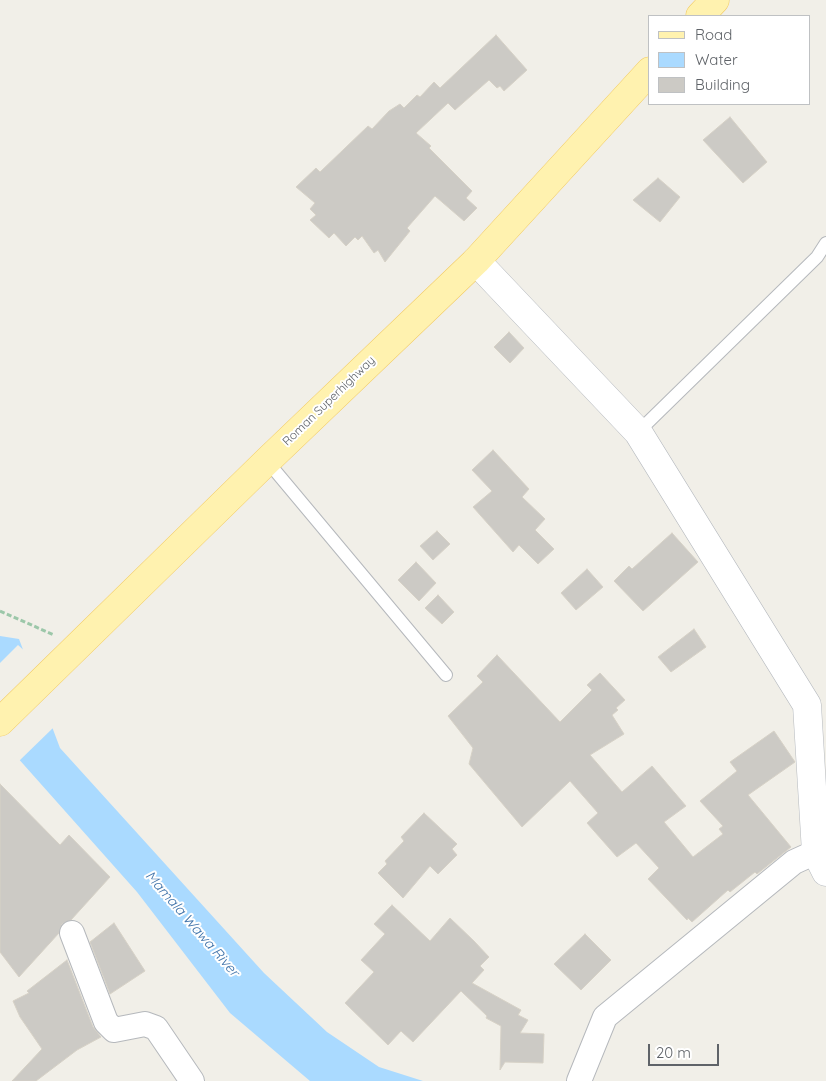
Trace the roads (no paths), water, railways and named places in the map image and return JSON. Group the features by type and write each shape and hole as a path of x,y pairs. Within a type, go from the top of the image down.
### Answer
{"main road":[{"path":"701,15 714,0"},
{"name":"Roman Superhighway","path":"0,722 267,460 476,261 648,73"}],"street":[{"path":"476,261 638,432 807,705 821,862 794,862 605,1018 580,1078"},
{"path":"72,933 106,1022 114,1030 145,1024 156,1028 192,1081"}],"lane":[{"path":"638,432 817,257 826,243"},
{"path":"267,460 446,675"}],"water":[{"name":"Mamala Wawa River","path":"0,636 19,639 60,748 264,973 327,1032 379,1067 423,1081 310,1081 230,1013 137,892 0,738"}]}
